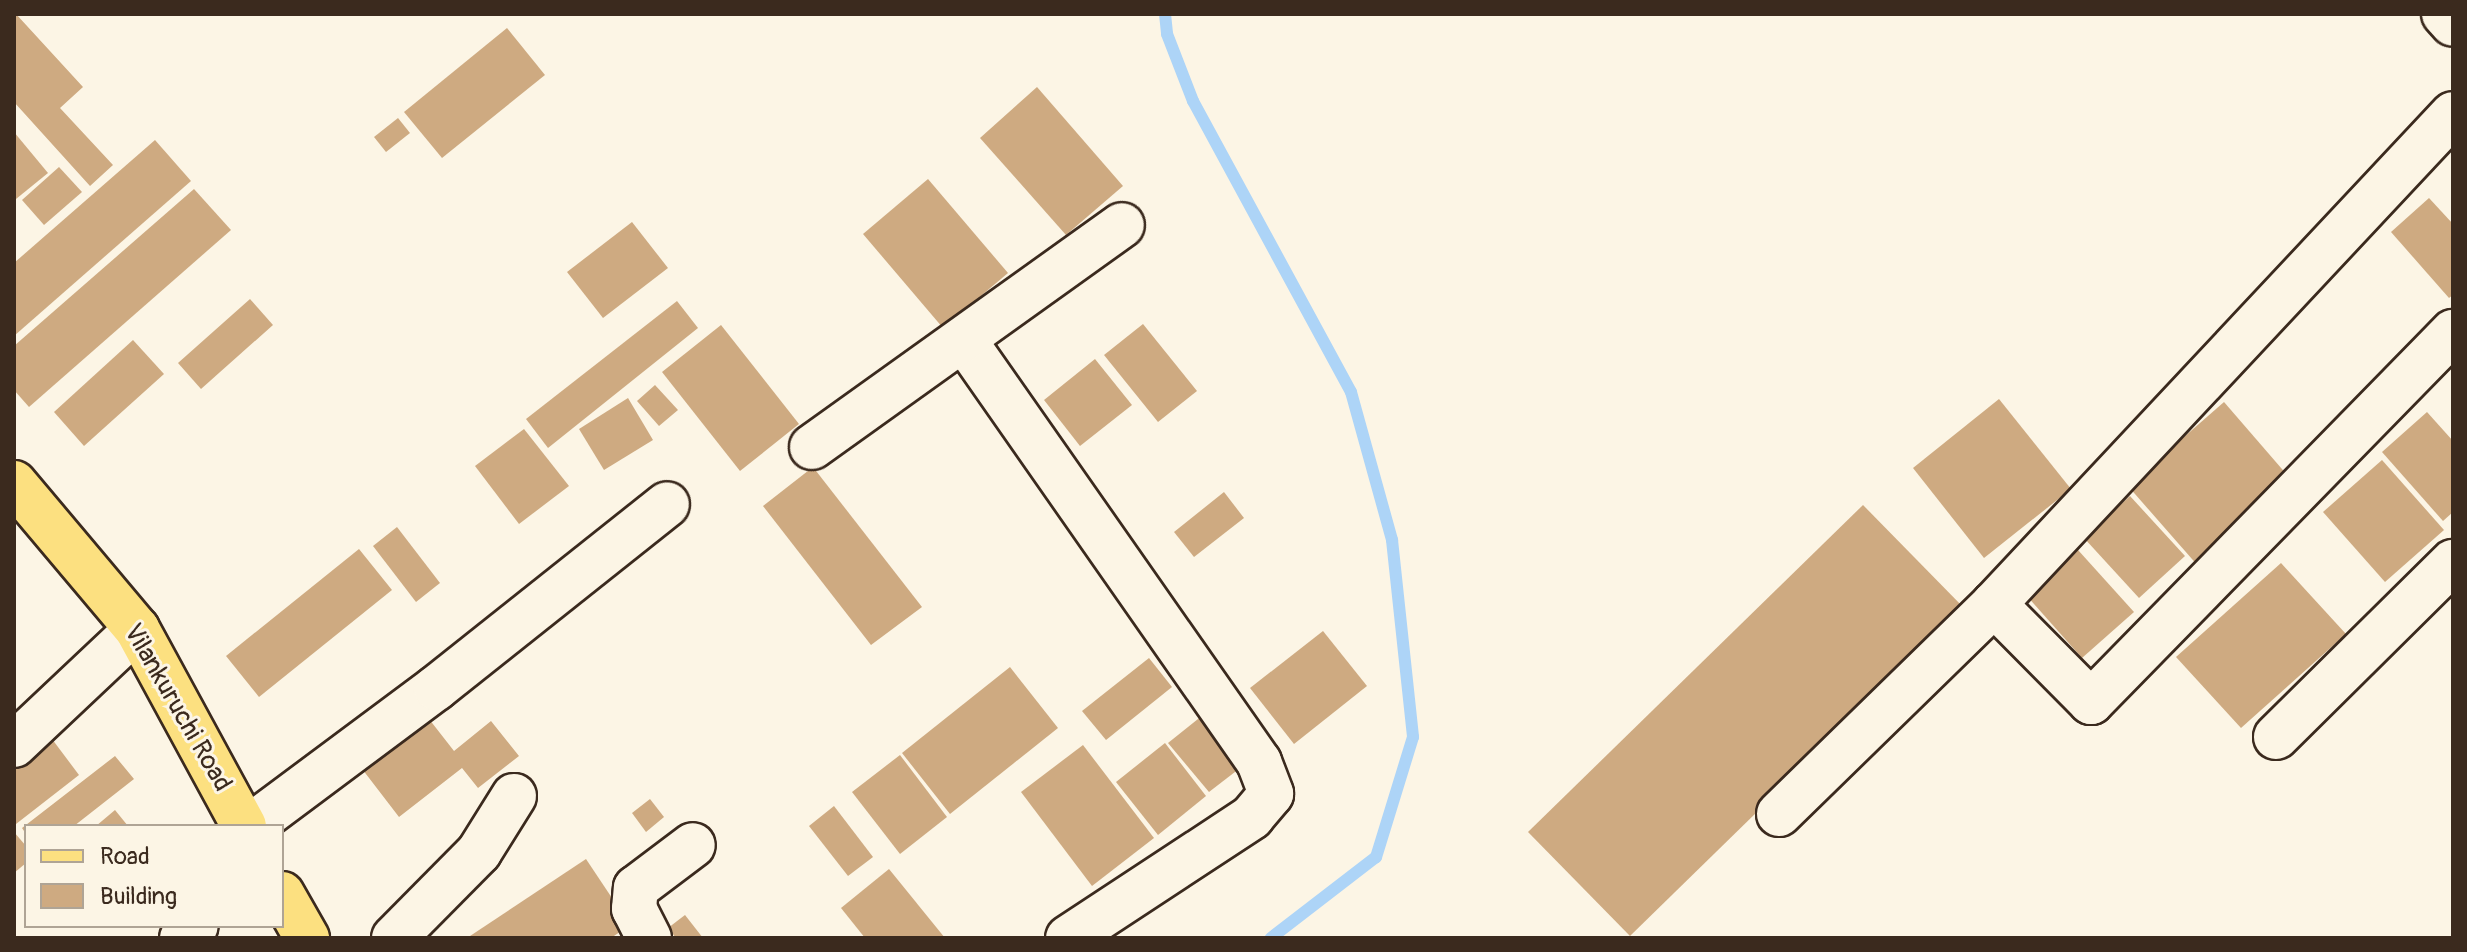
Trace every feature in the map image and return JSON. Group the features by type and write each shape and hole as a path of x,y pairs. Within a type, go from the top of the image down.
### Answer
{"main road":[{"name":"Vilankuruchi Road","path":"14,483 137,629 243,824"},
{"path":"284,898 307,938"}],"street":[{"path":"2444,14 2453,24"},
{"path":"1779,814 1994,604 2453,114"},
{"path":"812,447 1122,225"},
{"path":"1994,604 2091,702 2453,332"},
{"path":"964,340 1259,762 1271,794 1252,817 1068,938"},
{"path":"254,824 436,688 667,504"},
{"path":"2276,737 2453,562"},
{"path":"14,745 137,629"},
{"path":"394,938 479,852 514,796"},
{"path":"649,938 634,909 636,888 693,845"}],"building":[{"path":"16,14 83,87 60,108 113,165 90,186 14,102"},
{"path":"507,28 545,75 442,158 404,112"},
{"path":"1037,87 1123,186 1066,235 980,138"},
{"path":"398,118 410,133 386,152 374,137"},
{"path":"14,132 48,173 16,199 14,197"},
{"path":"155,140 191,181 14,336 14,263"},
{"path":"59,167 82,192 44,225 22,200"},
{"path":"928,179 1008,273 943,328 863,234"},
{"path":"194,189 231,230 29,407 14,390 14,346"},
{"path":"2429,198 2453,224 2453,295 2449,298 2391,232"},
{"path":"632,222 668,268 603,318 567,272"},
{"path":"250,299 273,325 201,389 178,363"},
{"path":"677,301 698,328 548,448 526,419"},
{"path":"1143,324 1197,391 1158,422 1104,355"},
{"path":"721,325 799,424 740,471 662,372"},
{"path":"133,340 164,374 84,446 54,412"},
{"path":"1095,359 1132,405 1080,446 1044,400"},
{"path":"655,385 678,410 659,426 637,401"},
{"path":"628,398 653,440 604,470 579,429"},
{"path":"1999,399 2071,489 1984,558 1913,468"},
{"path":"2224,402 2295,484 2199,567 2128,486"},
{"path":"2427,412 2453,441 2453,512 2443,521 2382,452"},
{"path":"524,429 569,486 519,524 475,466"},
{"path":"2382,460 2444,530 2385,582 2323,512"},
{"path":"813,467 922,607 871,645 763,506"},
{"path":"1224,492 1244,518 1194,557 1174,532"},
{"path":"2130,496 2185,556 2139,598 2084,538"},
{"path":"1863,505 1965,609 1630,936 1528,832"},
{"path":"397,527 440,583 416,602 373,546"},
{"path":"359,549 392,590 259,697 226,656"},
{"path":"2078,550 2134,612 2082,658 2027,596"},
{"path":"2281,563 2346,634 2241,728 2176,657"},
{"path":"1323,631 1367,686 1294,744 1250,688"},
{"path":"1149,658 1172,687 1106,740 1082,711"},
{"path":"1010,667 1058,728 950,814 902,753"},
{"path":"422,710 454,751 491,721 519,756 478,788 462,768 399,817 356,761"},
{"path":"1203,715 1244,765 1209,792 1168,743"},
{"path":"52,739 79,775 16,824 14,769"},
{"path":"1165,743 1206,796 1158,835 1116,782"},
{"path":"1083,745 1154,838 1092,886 1021,792"},
{"path":"900,755 947,817 900,854 852,792"},
{"path":"115,756 134,779 77,824 27,824"},
{"path":"650,799 664,817 646,832 632,813"},
{"path":"834,806 873,857 848,876 809,826"},
{"path":"115,810 126,824 98,824"},
{"path":"14,832 24,844 24,865 14,873"},
{"path":"586,859 630,925 611,938 467,938"},
{"path":"889,869 945,938 865,938 841,908"},
{"path":"685,915 703,938 676,938 668,928"}],"waterway":[{"path":"1165,14 1167,34 1193,101 1351,392 1392,540 1413,737 1376,857 1271,938"}]}
